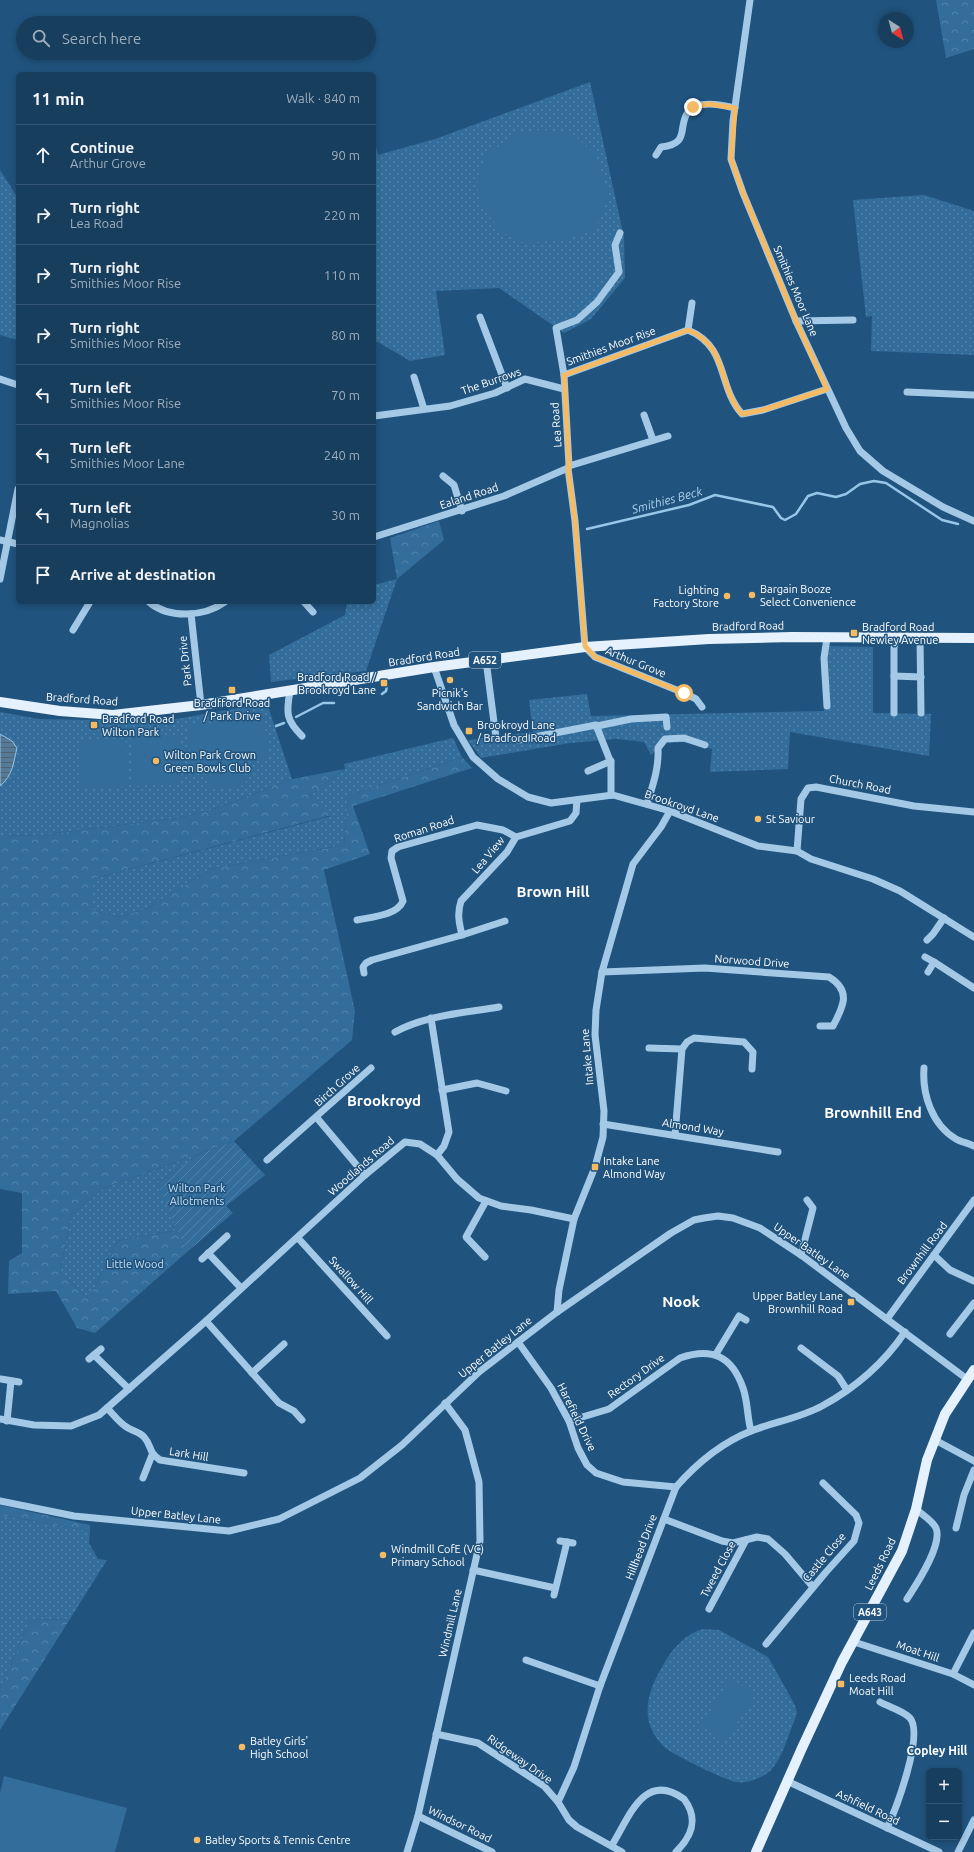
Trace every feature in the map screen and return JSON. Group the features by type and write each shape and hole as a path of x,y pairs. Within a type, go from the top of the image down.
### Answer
{"main road":[{"name":"Bradford Road","path":"0,702 60,711 113,715 201,705 434,667 585,646 709,639 792,637 974,638"},
{"name":"Leeds Road","path":"756,1852 842,1662 902,1551 916,1509 927,1460 945,1414 972,1373"}],"street":[{"name":"Smithies Moor Lane","path":"750,0 735,108 731,159 743,193 796,321 846,428 860,451 883,471 943,507 974,521"},
{"path":"656,155 661,147 676,143 681,136 687,112 693,107 709,104 735,108"},
{"name":"Lea Road","path":"585,646 569,467 564,375 556,328 577,320 582,316 597,302 619,272 615,245 620,233"},
{"path":"692,303 688,330 697,334 710,346 718,357 735,406 742,414 763,410 827,389"},
{"path":"480,317 507,388"},
{"path":"796,321 853,320"},
{"name":"Smithies Moor Rise","path":"564,375 688,330"},
{"path":"414,377 424,409"},
{"path":"0,379 16,384"},
{"name":"The Burrows","path":"376,416 450,406 495,393 525,379 564,389"},
{"path":"907,392 974,395"},
{"path":"644,415 653,440"},
{"name":"Ealand Road","path":"376,536 504,496 569,467 668,436"},
{"path":"443,476 454,485 462,510"},
{"path":"0,579 3,541 16,496"},
{"path":"3,541 16,544"},
{"path":"73,630 89,604"},
{"path":"153,604 169,612 191,614 216,608 222,604"},
{"path":"306,604 313,612"},
{"name":"Park Drive","path":"191,614 201,705"},
{"path":"827,638 824,658 827,706"},
{"path":"894,713 894,648 896,638"},
{"path":"920,638 922,713"},
{"name":"Arthur Grove","path":"585,646 595,657 684,693 696,699 702,707"},
{"path":"486,660 496,738"},
{"name":"Brookroyd Lane","path":"434,667 454,726 473,757 498,780 528,797 551,803 611,795 670,811 758,846 797,851 811,860 873,879 900,891 974,937"},
{"path":"894,676 921,677"},
{"path":"290,691 286,710 292,725 302,736"},
{"path":"520,740 630,719 666,717 667,727"},
{"path":"597,726 611,760 611,795"},
{"path":"647,804 656,777 659,760 658,748 664,739 684,738 705,745"},
{"path":"588,771 611,760"},
{"name":"Church Road","path":"797,851 800,799 808,788 816,787 914,806 974,812"},
{"name":"Lea View","path":"462,935 458,918 458,909 461,901 507,852 516,837 570,821 576,813 577,800"},
{"name":"Intake Lane","path":"558,1312 560,1290 574,1219 596,1167 603,1137 604,1111 595,1035 596,1010 602,972 634,864 661,828 670,811"},
{"name":"Roman Road","path":"357,920 398,909 401,905 403,901 391,858 392,851 398,847 477,825 503,830 516,837"},
{"path":"927,940 944,918"},
{"path":"364,973 363,967 366,963 372,960 462,935 505,921"},
{"path":"925,957 974,988"},
{"path":"928,972 934,962"},
{"name":"Norwood Drive","path":"602,972 705,968 830,977 843,989 843,1007 833,1026 820,1026"},
{"path":"395,1032 404,1027 431,1018 499,1007"},
{"path":"431,1018 448,1132 444,1146 437,1155"},
{"path":"675,1135 682,1049 687,1042 694,1038 744,1042 753,1052 752,1069"},
{"path":"649,1048 682,1049"},
{"name":"Birch Grove","path":"267,1160 317,1118 371,1068"},
{"path":"924,1068 923,1080 928,1103 936,1119 944,1130 957,1140 974,1146"},
{"path":"442,1090 477,1083 506,1091"},
{"name":"Birch Grove","path":"317,1118 365,1175"},
{"name":"Almond Way","path":"603,1124 778,1152"},
{"name":"Woodlands Road","path":"11,1381 4,1420 34,1425 71,1426 99,1415 298,1238 365,1175 406,1142 420,1144 437,1155 457,1179 479,1198 501,1206 531,1210 574,1219"},
{"path":"801,1255 813,1208 807,1200"},
{"name":"Brownhill Road","path":"887,1319 974,1200"},
{"path":"485,1257 466,1238 486,1201"},
{"name":"Upper Batley Lane","path":"0,1501 74,1516 228,1531 279,1520 360,1478 402,1445 479,1372 558,1312 671,1233 694,1220 718,1216 733,1218 760,1228 801,1255 905,1332 972,1373"},
{"path":"202,1259 227,1236"},
{"name":"Swallow Hill","path":"298,1238 387,1336"},
{"path":"208,1253 241,1288"},
{"path":"934,1255 950,1270 974,1281"},
{"path":"950,1334 974,1303"},
{"path":"746,1320 739,1316 716,1354 732,1368 738,1376 744,1389 751,1431"},
{"path":"206,1320 279,1403 294,1411 302,1420"},
{"name":"Hillhead Drive","path":"558,1802 574,1767 600,1686 676,1487 693,1467 726,1444 751,1431 792,1419 814,1410 847,1390 870,1372 893,1349 905,1332"},
{"name":"Harefield Drive","path":"518,1342 552,1388 569,1421 578,1448 587,1464 596,1473 623,1482 676,1487"},
{"path":"252,1373 284,1344"},
{"path":"801,1348 838,1376 847,1390"},
{"path":"101,1349 91,1357 129,1389"},
{"name":"Rectory Drive","path":"569,1421 609,1409 680,1358 694,1354 716,1354"},
{"path":"1,1379 19,1382"},
{"name":"Windmill Lane","path":"407,1852 418,1816 480,1541 479,1482 465,1430 445,1404"},
{"name":"Lark Hill","path":"107,1408 126,1427 138,1431 148,1443 152,1455 160,1460 244,1473"},
{"path":"935,1440 974,1461"},
{"path":"143,1478 152,1455"},
{"path":"956,1528 964,1495 974,1470"},
{"name":"Castle Close","path":"766,1644 813,1587 854,1541 859,1523 856,1515 823,1483"},
{"path":"907,1599 923,1574 938,1536 936,1527 916,1509"},
{"path":"664,1519 722,1541 733,1543 757,1537 768,1540 776,1545 813,1587"},
{"name":"Tweed Close","path":"709,1609 746,1540"},
{"path":"473,1570 555,1591 567,1542"},
{"path":"952,1674 974,1633"},
{"name":"Moat Hill","path":"854,1642 952,1674 974,1685"},
{"path":"526,1660 600,1686"},
{"path":"880,1702 907,1716 912,1722 913,1727 912,1749 903,1786 887,1828"},
{"name":"Ridgeway Drive","path":"436,1734 478,1743 544,1786 558,1802 569,1820 577,1827 612,1845"},
{"name":"Ashfield Road","path":"787,1781 937,1851"},
{"path":"622,1852 612,1845 637,1802 643,1797 657,1791 666,1790 684,1799 688,1804 692,1817 692,1830 688,1838 676,1852"},
{"name":"Windsor Road","path":"418,1816 492,1852"},
{"path":"958,1852 974,1820"}],"green space":[{"path":"936,0 974,0 974,49 946,58"},
{"path":"590,82 624,237 625,278 591,319 564,333 499,288 436,291 445,355 410,361 376,342 376,147 378,155 435,139"},
{"path":"541,130 572,133 595,154 609,197 595,230 564,240 524,243 502,232 481,206 477,185 485,156 517,133"},
{"path":"0,170 16,195 16,339 0,335"},
{"path":"924,195 974,211 974,355 871,351 872,316 866,317 853,200"},
{"path":"439,521 444,540 397,579 390,538"},
{"path":"397,579 366,671 271,682 269,655 345,615 347,604 376,604 376,584"},
{"path":"822,646 873,647 873,713 931,714 929,756 790,732 788,769 710,772 712,749 684,742 665,743 651,755 644,742 617,739 570,743 481,758 468,740 533,732 529,700 587,694 591,716 824,711 821,667"},
{"path":"267,703 292,779 209,811 178,818 43,836 0,835 0,712 39,719 165,721"},
{"path":"264,716 269,759 243,762 246,785 208,790 205,767 192,768 187,726"},
{"name":"Wilton Park Crown Green Bowls Club","path":"179,736 180,784 133,786 132,737"},
{"path":"453,738 462,757 348,796 344,845 210,869 147,909 118,917 92,910 92,879 331,816 310,795 345,769 344,764"},
{"path":"126,740 128,786 81,788 79,741"},
{"name":"Little Wood","path":"462,757 472,768 353,806 370,854 324,870 355,1011 352,1040 234,1141 104,1188 71,1215 60,1272 89,1299 117,1241 178,1230 187,1252 95,1333 77,1328 56,1291 8,1294 9,1261 22,1253 22,1193 0,1189 0,835 43,836 178,818 209,811 292,779 345,769 310,795 332,815 92,879 92,910 118,917 147,909 210,869 344,845 348,796"},
{"name":"Wilton Park Allotments","path":"234,1141 265,1175 226,1206 233,1213 187,1252 157,1183 201,1153"},
{"path":"201,1153 157,1183 178,1230 117,1241 89,1299 60,1272 71,1215 104,1188"},
{"path":"0,1505 90,1525 90,1531 0,1515"},
{"path":"0,1515 90,1531 89,1543 98,1559 107,1560 70,1619 30,1620 0,1689"},
{"path":"70,1619 0,1730 0,1689 30,1620"},
{"path":"703,1629 719,1630 768,1657 795,1705 797,1713 785,1746 775,1766 763,1776 754,1780 736,1782 721,1777 698,1766 663,1746 654,1735 650,1725 648,1707 650,1692 663,1665 671,1653 685,1638 696,1631"},
{"path":"731,1678 755,1695 725,1742 701,1726"},
{"path":"4,1776 127,1808 115,1852 0,1852 0,1793"}],"shaded area":[{"path":"0,734 12,741 17,748 8,778 0,786"}],"waterway":[{"name":"Smithies Beck","path":"587,529 689,505 715,495 773,507 781,518 785,520 796,514 808,496 817,493 836,497 846,494 860,484 874,481 886,483 942,520 958,524"},
{"name":"Smithies Beck","path":"382,694 386,691 387,686"},
{"name":"Smithies Beck","path":"296,717 323,703 334,703"},
{"name":"Smithies Beck","path":"276,726 284,723"}],"place":[{"name":"Bargain Booze Select Convenience","path":"752,595"},
{"name":"Lighting Factory Store","path":"727,596"},
{"name":"Bradford Road Newley Avenue","path":"854,633"},
{"name":"Picnik's Sandwich Bar","path":"450,680"},
{"name":"Bradford Road / Brookroyd Lane","path":"384,683"},
{"name":"Bradfford Road / Park Drive","path":"232,690"},
{"name":"Bradford Road Wilton Park","path":"94,725"},
{"name":"Brookroyd Lane / Bradford Road","path":"469,731"},
{"name":"Wilton Park Crown Green Bowls Club","path":"156,761"},
{"name":"St Saviour","path":"758,819"},
{"name":"Intake Lane Almond Way","path":"595,1167"},
{"name":"Upper Batley Lane Brownhill Road","path":"851,1302"},
{"name":"Windmill CofE (VC) Primary School","path":"383,1555"},
{"name":"Leeds Road Moat Hill","path":"841,1684"},
{"name":"Batley Girls' High School","path":"242,1747"},
{"name":"Batley Sports & Tennis Centre","path":"197,1840"}],"district":[{"name":"Brown Hill","path":"553,891"},
{"name":"Brookroyd","path":"384,1100"},
{"name":"Brownhill End","path":"873,1112"},
{"name":"Nook","path":"681,1301"},
{"name":"Copley Hill","path":"937,1750"}],"route":[{"path":"684,693 595,657 585,646 575,521 568,468 564,375 688,330 697,334 710,346 718,357 727,388 735,406 742,414 763,410 827,389 796,321 743,193 731,159 735,108 709,104 693,107"}]}
